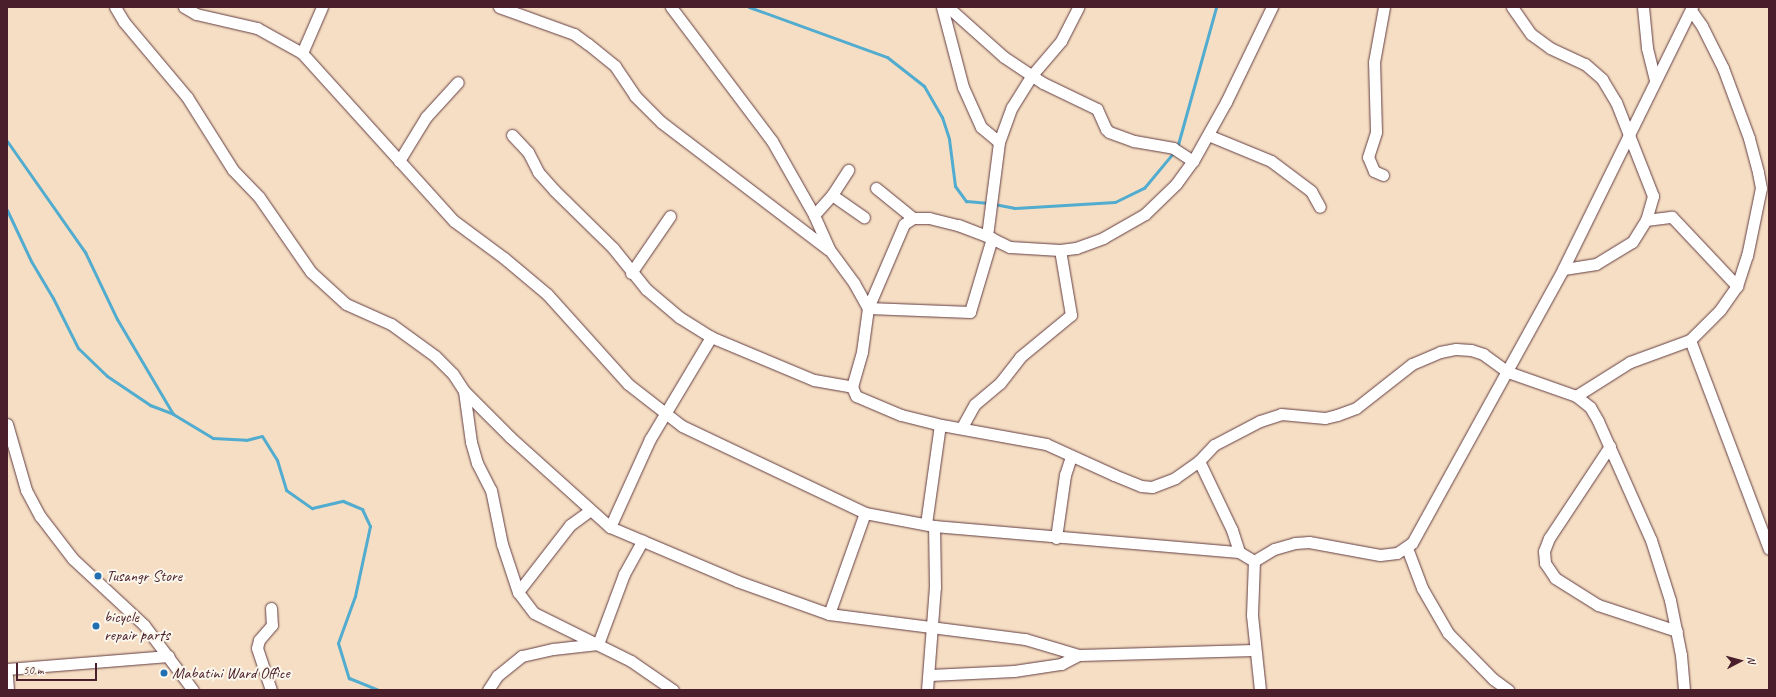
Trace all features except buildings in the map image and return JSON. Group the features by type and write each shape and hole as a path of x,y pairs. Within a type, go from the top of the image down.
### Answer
{"street":[{"path":"115,7 124,22 187,97 233,170 259,197 311,272 346,304 391,324 416,341 453,374 464,391 590,511 610,527 738,582 829,614 1025,639 1079,655 1254,650"},
{"path":"184,7 196,14 257,28 302,53 454,221 504,258 547,294 628,384 666,416 682,426 865,513 930,525 1056,538 1240,552 1254,561"},
{"path":"302,53 322,7"},
{"path":"499,7 574,34 588,44 615,66 635,96 660,122 829,249"},
{"path":"671,7 758,121 786,164 814,215 829,249 854,283 868,308"},
{"path":"942,7 965,92 981,127 999,142"},
{"path":"948,7 984,41 1032,75 1059,92 1097,109 1106,129 1109,132 1134,141 1173,148 1193,161"},
{"path":"868,308 970,312 990,237 992,195 999,142 1012,107 1032,75 1061,40 1078,7"},
{"path":"1272,7 1208,135 1193,161 1176,184 1145,214 1103,238 1076,248 1060,250 1010,247 990,237 929,218 914,218 904,224 876,286 868,308 862,352 852,387 856,396 901,415 940,425 962,427 1046,444 1146,487 1175,478 1199,461 1214,445 1238,431 1273,416 1289,414 1325,418 1346,412 1412,364 1440,352 1471,350 1483,354 1508,372 1576,396 1590,407 1610,446 1651,540 1670,600 1677,631 1684,690"},
{"path":"1383,175 1374,170 1368,157 1376,132 1374,62 1384,7"},
{"path":"1512,7 1531,34 1550,48 1585,64 1602,79 1628,133 1653,196 1646,220 1632,242 1622,250 1596,264 1563,269"},
{"path":"1643,7 1647,48 1655,81"},
{"path":"1254,561 1274,549 1295,543 1309,542 1380,555 1397,553 1407,548 1508,372 1563,269 1628,133 1691,9"},
{"path":"1576,396 1630,362 1690,340 1720,310 1737,286 1755,224 1761,188 1749,138 1723,68 1702,26 1691,9"},
{"path":"399,161 438,102 458,82"},
{"path":"512,135 528,152 545,180 613,248 631,273 679,317 711,337 814,380 852,387"},
{"path":"1208,135 1272,161 1311,191 1320,207"},
{"path":"814,215 832,195 848,170"},
{"path":"876,188 914,218"},
{"path":"832,195 864,217"},
{"path":"631,273 670,216"},
{"path":"1646,220 1672,218 1737,286"},
{"path":"962,427 975,404 1000,383 1020,357 1071,315 1060,250"},
{"path":"610,527 644,451 666,416 711,337"},
{"path":"1690,340 1769,549"},
{"path":"464,391 471,442 477,463 491,490 502,544 518,592 534,613 631,661 673,690"},
{"path":"7,424 26,490 40,516 73,559 144,625 193,690"},
{"path":"927,690 930,675 935,587 930,525 940,425"},
{"path":"1610,446 1549,538 1544,551 1545,563 1555,578 1598,605 1677,631"},
{"path":"1056,538 1065,475 1071,456"},
{"path":"1199,461 1232,530 1240,552"},
{"path":"518,592 570,525 590,511"},
{"path":"829,614 865,513"},
{"path":"598,644 624,574 642,541"},
{"path":"1407,548 1422,588 1448,633 1493,679 1508,690"},
{"path":"1254,561 1252,584 1254,650 1260,690"},
{"path":"271,608 272,625 259,640 257,648 271,690"},
{"path":"488,690 497,676 522,656 552,649 598,644"},
{"path":"930,675 1020,670 1061,664 1079,655"},
{"path":"7,669 168,656"},
{"path":"7,676 8,690"}],"waterway":[{"path":"749,7 887,57 924,86 942,117 949,139 955,186 966,201 989,203"},
{"path":"1177,148 1216,7"},
{"path":"7,141 85,252 117,319 173,414 213,438 246,440 262,436 277,460 286,490 312,508 343,501 362,509 370,526 355,596 338,643 349,678 378,690"},
{"path":"994,204 1014,208 1115,202 1144,188 1174,152"},
{"path":"7,210 31,261 53,298 78,348 107,376 150,405 173,414"}],"place":[{"name":"Tusangr Store","path":"98,576"},
{"name":"bicycle repair parts","path":"96,626"},
{"name":"Mabatini Ward Office","path":"164,673"}]}
